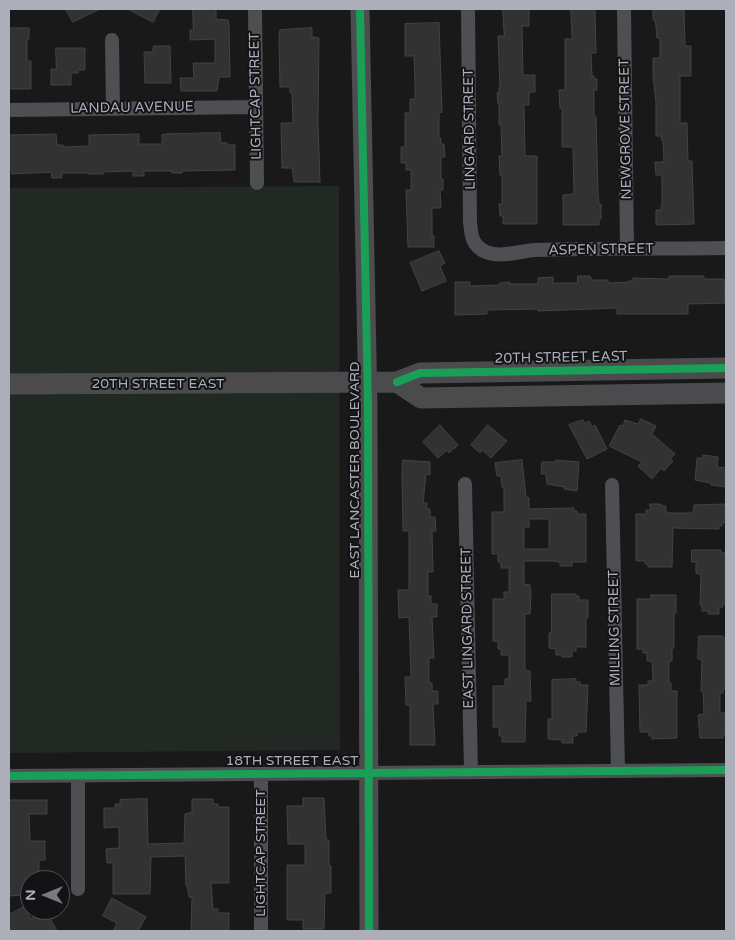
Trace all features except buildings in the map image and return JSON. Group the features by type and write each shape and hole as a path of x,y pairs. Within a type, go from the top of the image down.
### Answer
{"main road":[{"name":"EAST LANCASTER BOULEVARD","path":"360,9 367,383 369,931"},
{"name":"20TH STREET EAST","path":"9,384 367,383 397,382 420,373 726,368"},
{"path":"397,382 421,398 726,393"}],"street":[{"name":"LIGHTCAP STREET","path":"254,9 257,182"},
{"name":"LINGARD STREET","path":"468,9 470,221 471,238 478,248"},
{"name":"NEWGROVE STREET","path":"624,9 627,249"},
{"path":"112,40 113,108"},
{"name":"LANDAU AVENUE","path":"9,110 256,107"},
{"name":"ASPEN STREET","path":"478,248 497,254 534,250 726,248"},
{"name":"EAST LINGARD STREET","path":"465,484 471,772"},
{"name":"MILLING STREET","path":"612,485 618,771"},
{"name":"18TH STREET EAST","path":"9,776 726,770"},
{"name":"LIGHTCAP STREET","path":"261,774 261,931"},
{"path":"78,776 78,890"}],"shaded area":[{"path":"339,186 340,750 9,753 9,188"}],"cycle path":[{"path":"360,9 368,407 369,931"},
{"path":"397,382 420,373 726,368"},
{"path":"9,776 726,770"}]}
